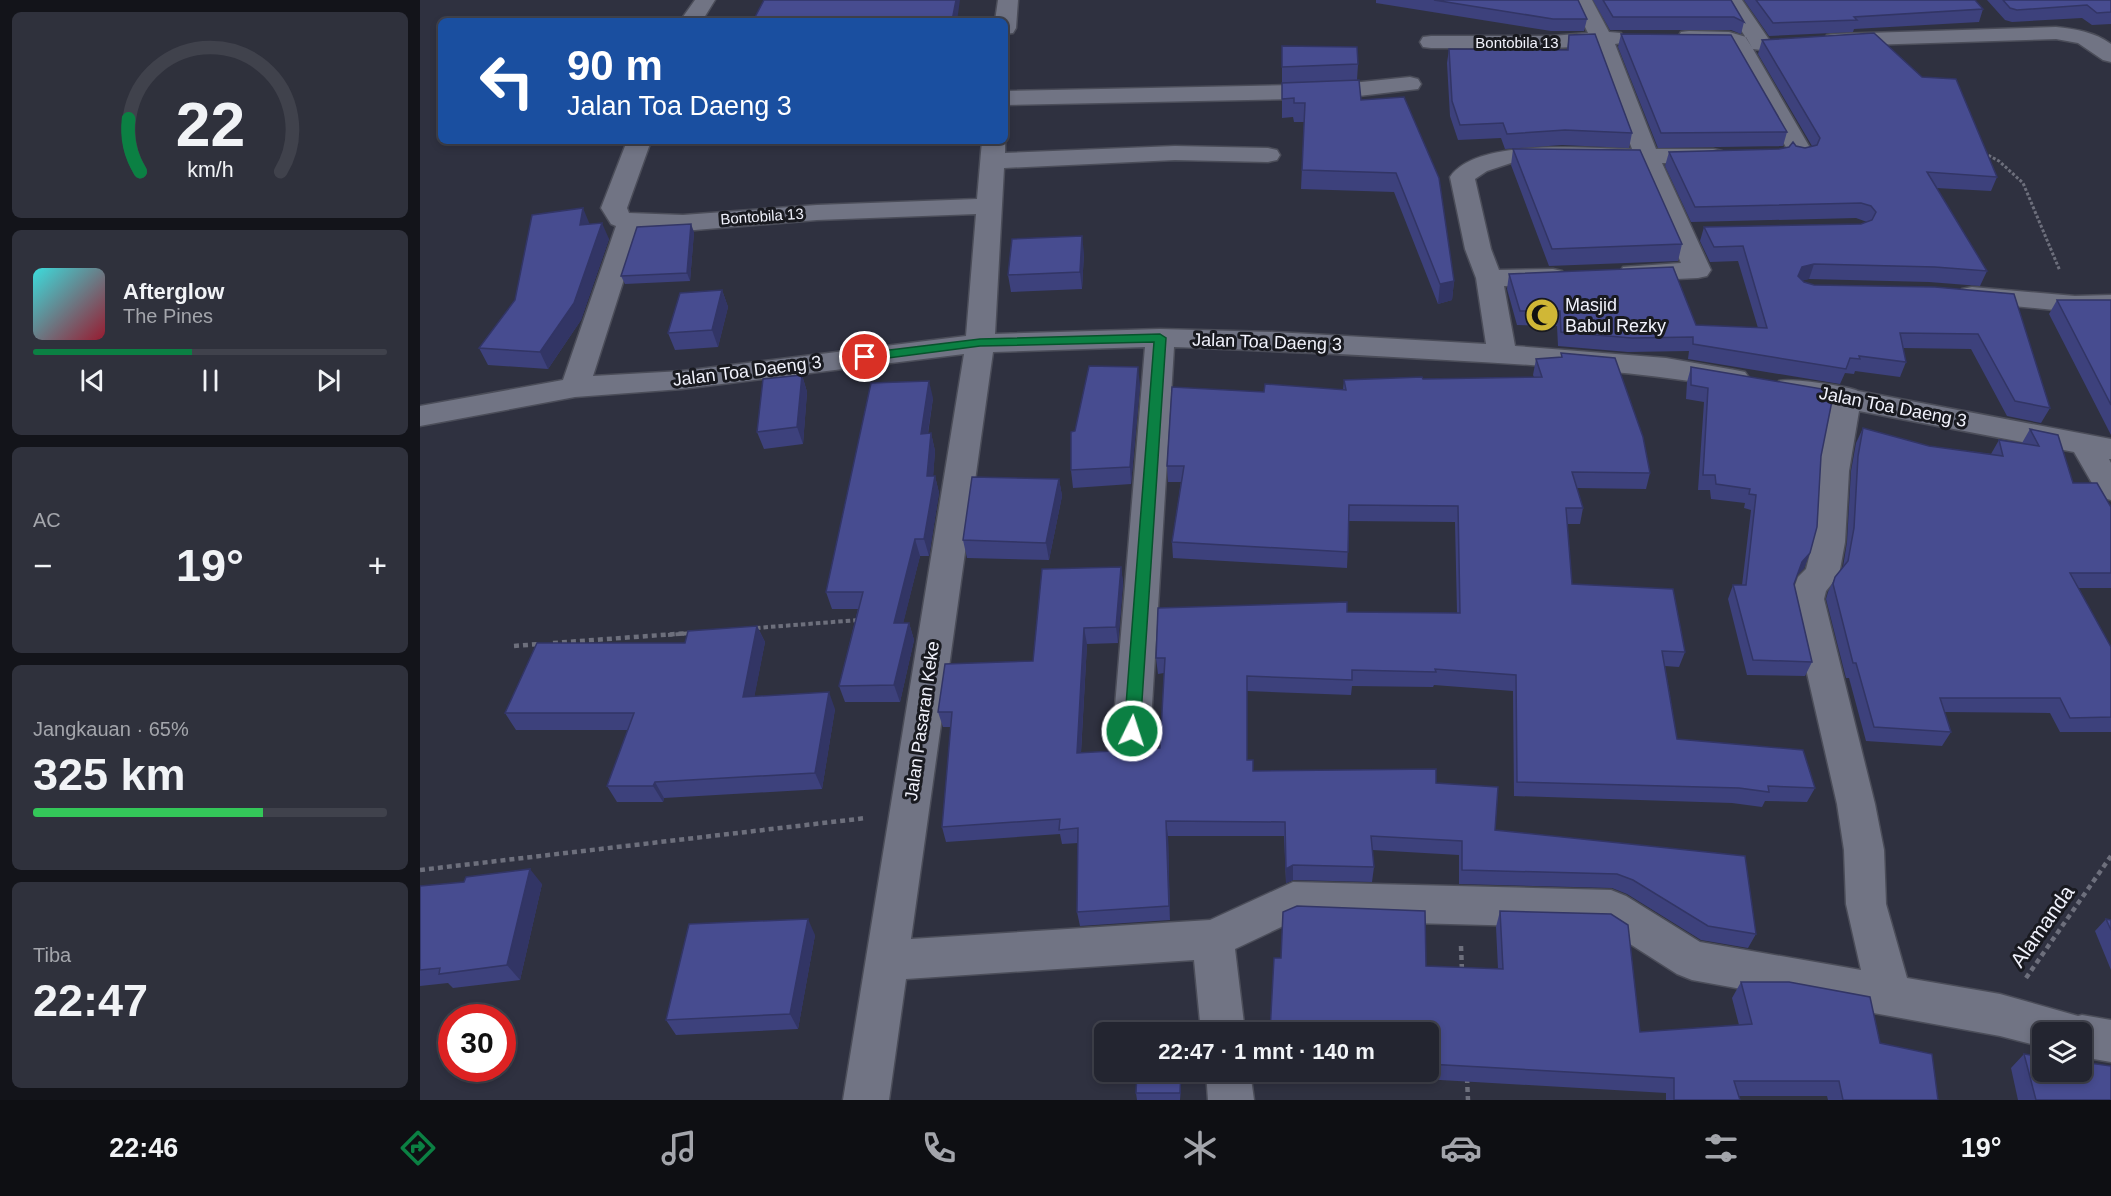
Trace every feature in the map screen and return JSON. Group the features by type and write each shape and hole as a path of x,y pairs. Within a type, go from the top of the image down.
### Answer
{"street":[{"path":"693,18 705,0"},
{"path":"1006,18 1008,0"},
{"path":"1582,0 1602,39 1647,158 1691,232 1698,270 1608,274"},
{"path":"1732,0 1750,45 1801,153"},
{"path":"1989,17 2004,35"},
{"path":"1818,41 2073,34 2100,45 2111,55"},
{"name":"Bontobila 13","path":"1431,42 1552,42 1636,37"},
{"path":"1667,37 1729,38 1750,45 1784,43"},
{"path":"1008,98 1342,91 1410,84"},
{"path":"575,387 630,221 620,219 614,208 638,144"},
{"path":"994,151 1268,156"},
{"name":"Jalan Pasaran Keke","path":"866,1100 980,343 988,206 994,151"},
{"path":"1502,354 1489,278 1478,249 1462,177 1471,169 1486,162 1510,156 1647,158 1740,155"},
{"name":"Bontobila 13","path":"630,221 698,221 839,210 988,206"},
{"path":"1489,278 1574,276"},
{"path":"1951,294 2099,308"},
{"path":"1130,754 1160,338"},
{"name":"Jalan Toa Daeng 3","path":"420,416 575,387 682,380 980,343 1160,338 1275,341 1502,354 1666,367 1847,398 2098,447"},
{"path":"1847,398 1833,471 1829,542 1822,575 1810,586 1807,599 1856,804 1864,850 1866,904 1879,960 1892,997"},
{"path":"2098,447 2111,489"},
{"path":"886,959 927,959 1213,939 1293,901 1611,909 1692,960 2000,1015 2032,1023"},
{"path":"1213,939 1222,1022"},
{"path":"2092,1038 2111,1041"},
{"path":"1229,1082 1231,1100"}],"path":[{"path":"1976,150 1999,161 2024,183 2099,308"},
{"path":"749,628 867,620"},
{"path":"514,646 702,632"},
{"path":"420,870 908,813"},
{"name":"Alamanda","path":"2000,1015 2111,856"},
{"path":"1454,904 1461,947 1463,982"},
{"path":"1466,1072 1468,1100"}],"building":[{"path":"764,0 956,0 953,18 755,18"},
{"path":"1434,0 1578,0 1587,19 1553,19"},
{"path":"1603,0 1731,0 1744,22 1734,17 1613,17"},
{"path":"1756,0 1975,0 1983,9 1854,17 1857,20 1773,23"},
{"path":"2003,0 2111,0 2111,12 2097,13 2087,5 2017,10 2010,8"},
{"path":"1874,33 1922,77 1956,79 1997,177 1927,172 1987,271 1935,267 1814,264 1802,267 1798,276 1804,282 1814,285 1935,287 2014,294 2050,408 2015,401 1978,334 1900,333 1906,362 1859,356 1860,359 1850,358 1846,369 1693,344 1693,337 1632,338 1561,332 1560,311 1520,311 1509,274 1673,267 1696,325 1767,328 1743,246 1714,247 1704,227 1861,224 1872,220 1876,212 1871,206 1861,203 1695,207 1669,152 1779,149 1789,147 1793,142 1796,146 1805,148 1817,145 1820,138 1762,40"},
{"path":"1595,34 1632,133 1565,130 1507,134 1503,123 1460,125 1452,101 1449,49 1568,50 1569,35"},
{"path":"1621,34 1731,35 1787,132 1661,133"},
{"path":"1282,46 1357,47 1358,64 1282,67"},
{"path":"1359,80 1361,100 1404,97 1439,178 1454,281 1440,284 1396,173 1302,170 1305,103 1294,103 1294,98 1282,99 1282,83"},
{"path":"1513,149 1640,150 1682,244 1552,249"},
{"path":"583,208 580,225 602,223 574,303 540,352 479,348 515,300 532,215"},
{"path":"691,224 687,273 621,276 637,227"},
{"path":"1082,236 1080,272 1008,275 1012,239"},
{"path":"722,290 712,330 668,333 680,293"},
{"path":"2057,300 2111,300 2111,405"},
{"path":"1561,353 1615,358 1643,437 1650,473 1572,472 1583,508 1566,508 1572,584 1673,589 1685,652 1662,651 1677,739 1803,750 1815,788 1768,786 1769,792 1739,788 1517,782 1516,675 1435,669 1436,672 1352,670 1352,680 1247,676 1247,760 1253,760 1253,771 1436,769 1436,783 1498,787 1495,830 1745,856 1756,934 1708,926 1633,880 1617,874 1462,870 1462,841 1371,836 1374,867 1293,865 1286,869 1285,822 1166,821 1169,906 1077,912 1078,828 1059,830 1060,819 942,827 952,712 938,712 945,664 1033,661 1042,569 1121,567 1116,627 1084,628 1077,753 1113,751 1129,757 1144,749 1160,748 1165,658 1156,658 1158,608 1347,602 1347,612 1460,613 1458,506 1349,505 1348,552 1172,542 1184,466 1167,466 1172,387 1264,392 1265,384 1346,390 1344,380 1422,377 1423,379 1542,377 1536,359 1562,357"},
{"path":"1089,366 1138,367 1130,467 1071,470 1071,432 1075,431"},
{"path":"1691,367 1834,391 1821,456 1817,527 1810,553 1802,562 1794,584 1812,662 1753,660 1733,585 1746,585 1756,495 1749,494 1750,489 1716,484 1715,475 1703,475 1708,388 1691,385"},
{"path":"802,375 797,427 757,432 763,379"},
{"path":"929,381 921,434 931,433 927,476 935,476 924,539 915,539 894,623 909,623 894,685 839,686 863,592 826,592 871,383"},
{"path":"1863,428 1929,446 2003,456 1999,440 2039,446 2030,429 2058,435 2073,483 2097,483 2111,507 2111,573 2070,573 2111,647 2111,717 2070,718 2060,698 1940,698 1951,732 1874,727 1856,663 1853,663 1833,584 1835,577 1848,561 1854,528 1858,456"},
{"path":"972,477 1059,479 1046,543 963,540"},
{"path":"757,626 743,697 829,692 815,773 655,782 653,786 607,786 634,713 505,713 537,643 685,643 688,631"},
{"path":"530,869 507,965 439,974 440,968 420,970 420,886 464,882 466,877"},
{"path":"1297,906 1425,911 1426,966 1503,969 1500,911 1611,914 1628,925 1640,1032 1752,1024 1741,982 1789,982 1870,997 1880,1043 1932,1054 1938,1100 1843,1100 1839,1081 1734,1081 1740,1100 1674,1100 1674,1078 1439,1065 1439,1022 1271,1022 1274,958 1281,958 1283,912"},
{"path":"808,919 790,1014 666,1020 689,924"},
{"path":"2106,919 2111,920 2111,930"},
{"path":"2024,1054 2032,1055 2032,1082 2092,1082 2092,1063 2111,1066 2111,1100 2036,1100"},
{"path":"1136,1082 1180,1082 1180,1093 1136,1093"}],"place":[{"name":"Masjid Babul Rezky","path":"1542,315"}],"route":[{"path":"865,357 980,343 1160,338 1132,731"}]}
